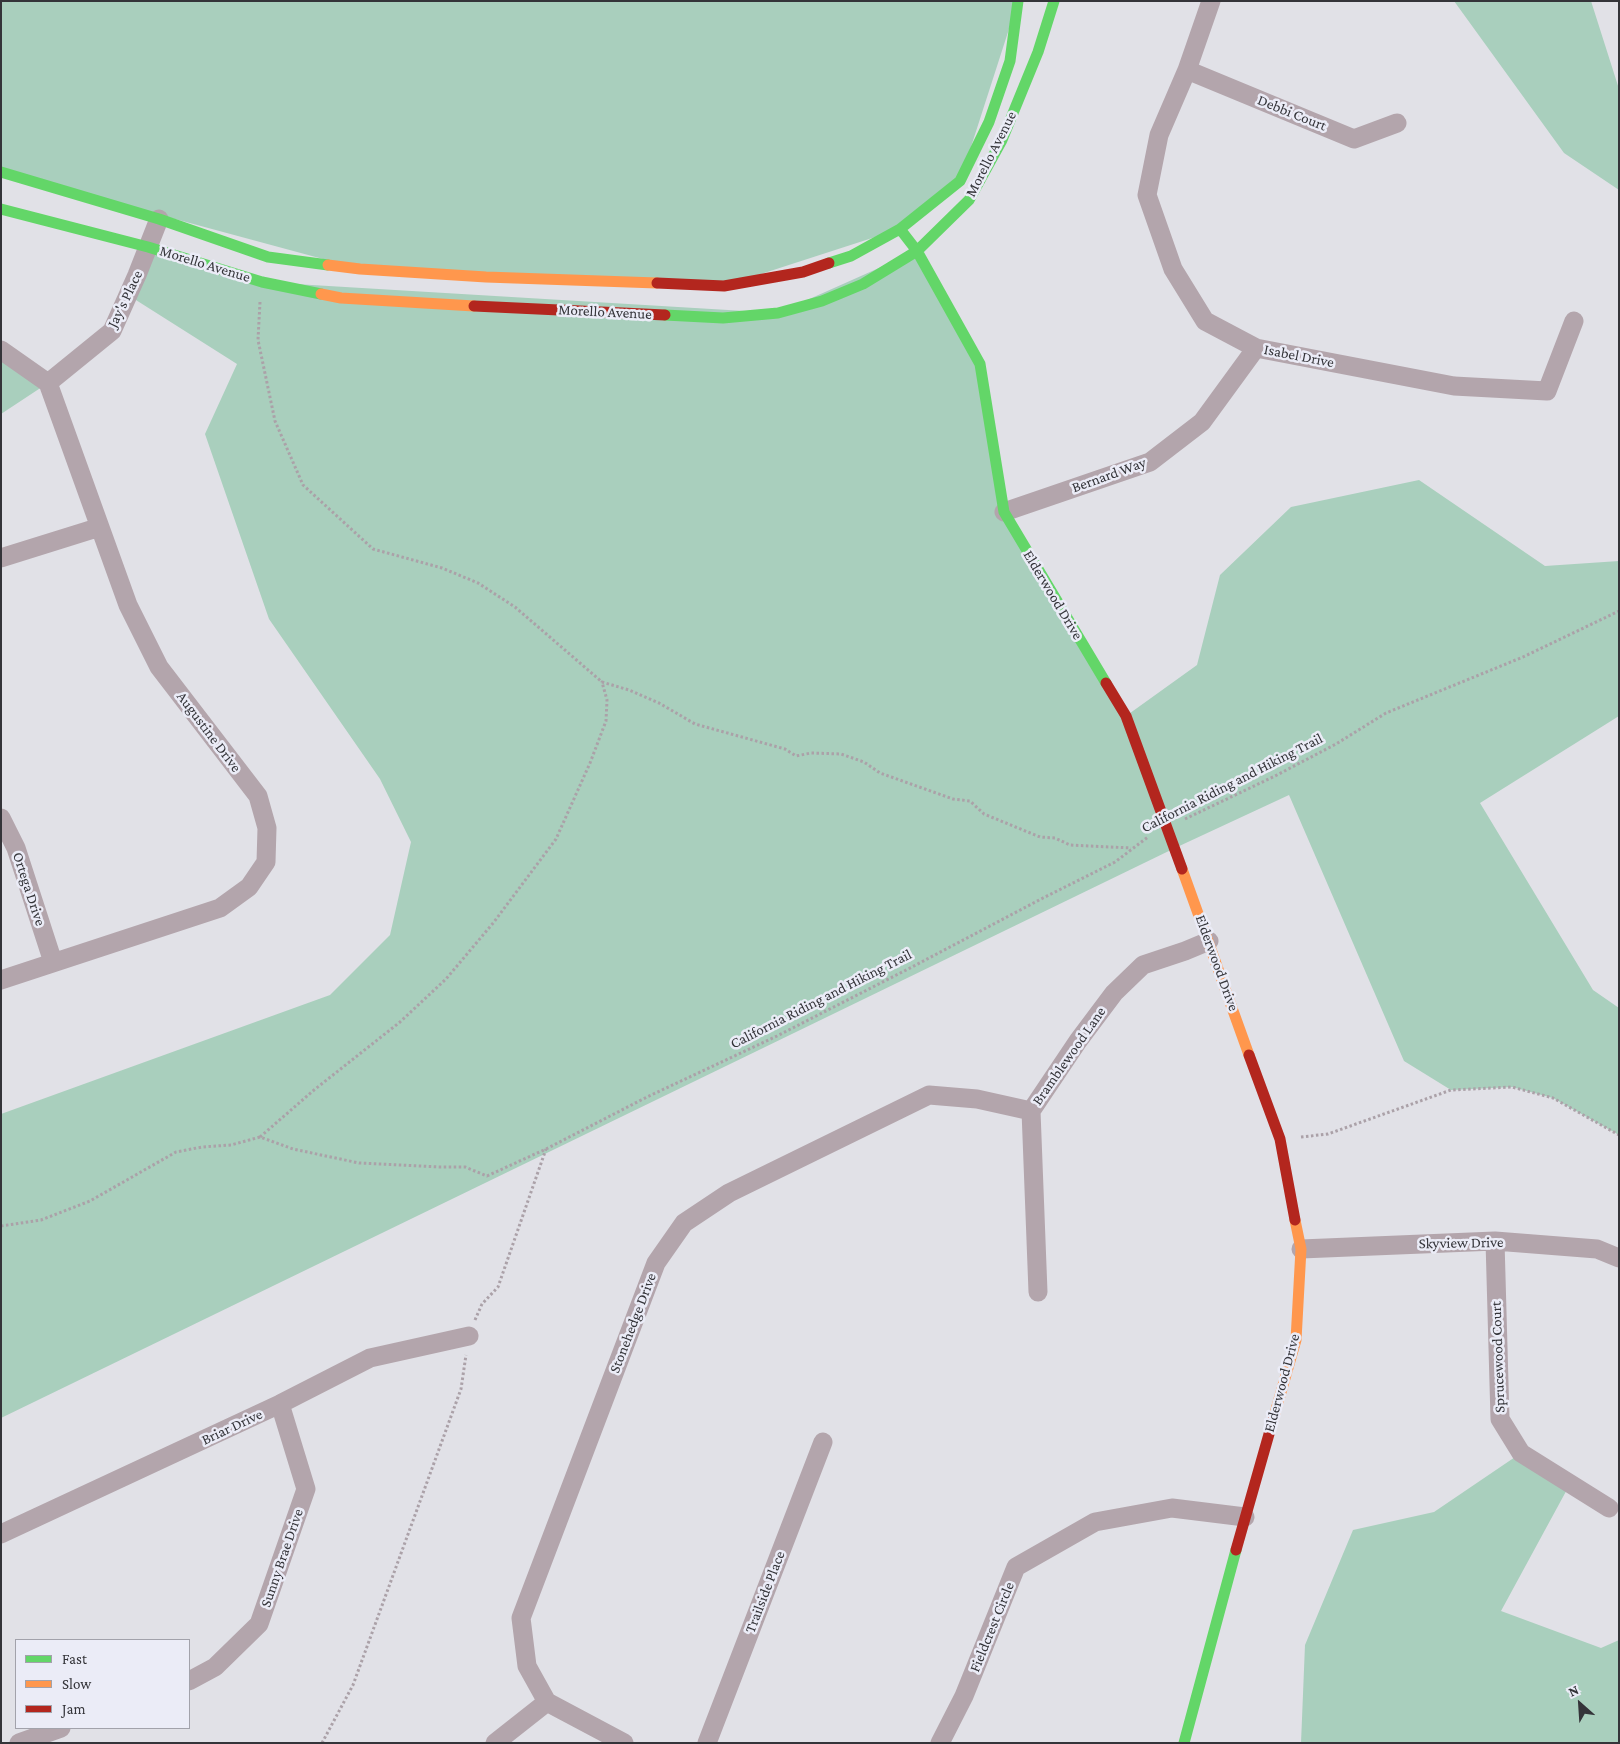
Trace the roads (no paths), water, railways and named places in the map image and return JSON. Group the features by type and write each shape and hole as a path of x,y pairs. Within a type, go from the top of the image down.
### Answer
{"street":[{"name":"Morello Avenue","path":"1,172 159,219 268,257 360,268 486,277 724,286 803,272 851,256 900,229 960,181 989,122 1010,61 1018,1"},
{"name":"Morello Avenue","path":"1,208 148,247 262,282 341,298 483,307 723,318 778,313 822,301 863,284 917,251 969,200 1002,140 1038,52 1054,1"},
{"name":"Isabel Drive","path":"1211,1 1188,70 1159,135 1147,195 1173,269 1205,321 1256,348 1454,386 1547,391 1574,321"},
{"name":"Debbi Court","path":"1188,70 1354,139 1397,123"},
{"name":"Jay's Place","path":"48,383 112,330 138,275 159,219"},
{"name":"Elderwood Drive","path":"900,229 917,251 980,364 1004,512 1126,716 1280,1139 1301,1249 1296,1340 1245,1517 1184,1743"},
{"name":"Bernard Way","path":"1004,512 1150,462 1202,422 1256,348"},
{"path":"1,350 48,383"},
{"name":"Augustine Drive","path":"1,980 220,908 249,887 266,862 268,828 258,796 159,667 128,605 48,383"},
{"path":"1,558 100,527"},
{"name":"Ortega Drive","path":"1,818 16,848 53,962"},
{"name":"Bramblewood Lane","path":"1038,1292 1031,1111 1078,1041 1114,993 1143,965 1209,941"},
{"name":"Stonehedge Drive","path":"546,1702 527,1666 521,1618 656,1263 684,1223 729,1193 928,1095 977,1099 1031,1111"},
{"name":"Skyview Drive","path":"1301,1249 1495,1241 1597,1249 1619,1258"},
{"name":"Sprucewood Court","path":"1495,1241 1500,1419 1521,1453 1609,1508"},
{"name":"Briar Drive","path":"1,1534 280,1404 370,1358 469,1336"},
{"name":"Sunny Brae Drive","path":"190,1680 216,1667 258,1624 306,1489 280,1404"},
{"name":"Trailside Place","path":"707,1743 823,1442"},
{"name":"Fieldcrest Circle","path":"940,1743 964,1696 1016,1567 1095,1522 1172,1508 1245,1517"},
{"path":"495,1743 546,1702 624,1743"},
{"path":"19,1743 58,1729"}]}
